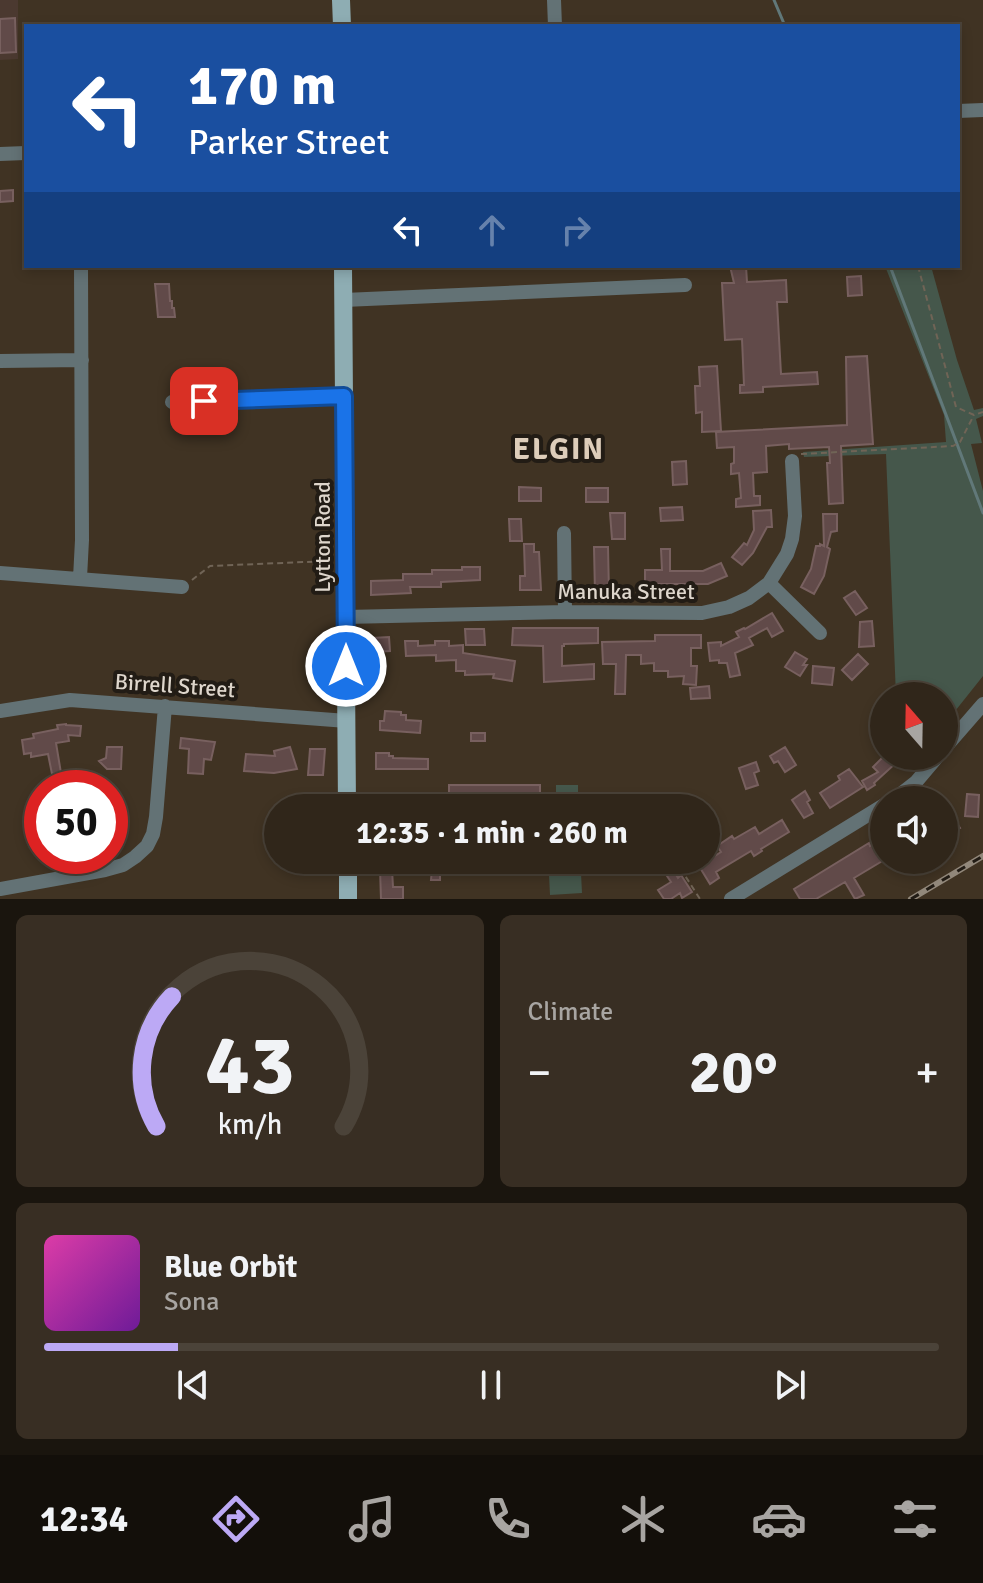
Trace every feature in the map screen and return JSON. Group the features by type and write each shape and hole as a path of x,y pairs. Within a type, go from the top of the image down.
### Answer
{"main road":[{"path":"341,0 342,24"},
{"name":"Lytton Road","path":"343,268 347,794"},
{"path":"348,874 348,899"}],"street":[{"path":"554,0 555,24"},
{"path":"960,111 983,110"},
{"path":"0,154 24,153"},
{"path":"80,578 81,268"},
{"path":"344,300 685,285"},
{"path":"0,361 82,360"},
{"path":"172,402 344,396"},
{"name":"Manuka Street","path":"346,617 565,612 702,613 729,607 749,598 769,583 787,554 795,516 792,461"},
{"path":"564,533 565,612"},
{"path":"0,573 182,587"},
{"path":"769,583 820,633"},
{"name":"Birrell Street","path":"0,711 70,700 347,721"},
{"path":"958,733 983,704"},
{"path":"0,889 114,868 135,857 147,846 156,817 165,706"},
{"path":"911,786 926,770"},
{"path":"731,899 870,814"}],"path":[{"path":"919,268 956,407 974,415 983,412"},
{"path":"792,461 802,454 953,446 960,442 974,415"},
{"path":"182,587 210,566 346,560"},
{"path":"684,874 700,899"}],"shaded area":[{"path":"0,0 18,0 18,59 0,60"}],"green space":[{"path":"886,268 932,268 974,410 983,408 983,416 976,419 982,443 971,444 983,491 983,676 958,707 958,682 895,682 886,454 804,457 803,452 946,442 944,415"},
{"path":"556,785 578,785 578,794 556,794"},
{"path":"581,874 582,893 550,895 549,875"}],"building":[{"path":"15,18 16,52 0,53 0,19"},
{"path":"13,190 13,201 0,202 0,191"},
{"path":"730,268 746,268 747,282 786,280 787,302 777,302 781,374 817,372 818,384 763,387 763,392 740,393 740,385 744,385 742,339 725,340 722,283 734,283"},
{"path":"861,276 862,295 848,296 847,277"},
{"path":"155,284 169,284 175,317 158,317"},
{"path":"867,356 873,444 841,446 843,503 829,504 829,447 789,449 789,444 766,446 767,472 753,473 754,496 760,496 760,505 736,507 736,499 741,498 739,473 731,474 734,447 717,448 716,432 847,425 846,357"},
{"path":"717,366 721,431 702,432 702,412 696,413 695,386 700,386 699,367"},
{"path":"686,461 687,484 673,485 672,462"},
{"path":"519,487 541,488 541,501 519,501"},
{"path":"586,488 608,488 608,502 586,502"},
{"path":"682,507 683,520 661,521 660,508"},
{"path":"771,510 772,527 767,527 753,553 742,565 732,557 744,543 747,545 754,530 753,511"},
{"path":"610,513 625,513 625,539 612,539"},
{"path":"823,514 837,514 837,531 831,532 824,576 814,594 801,587 811,569 816,546 824,546"},
{"path":"509,519 521,519 522,541 510,541"},
{"path":"524,544 534,544 534,552 539,552 541,590 520,590 520,576 525,576"},
{"path":"594,547 608,547 609,593 595,593"},
{"path":"661,549 670,549 670,571 703,571 721,563 727,576 708,584 645,584 645,570 662,570"},
{"path":"462,567 480,567 480,580 441,582 441,587 410,587 411,593 371,595 371,581 403,580 403,574 432,574 432,570 462,570"},
{"path":"855,591 867,608 856,615 844,598"},
{"path":"772,613 783,631 772,637 767,628 749,638 753,645 735,653 740,675 730,677 727,663 710,661 708,643 721,642 721,646 739,637 736,632"},
{"path":"872,621 874,646 859,647 860,622"},
{"path":"513,628 598,628 598,643 562,646 562,666 594,664 594,679 544,682 543,646 512,645"},
{"path":"465,629 484,629 485,645 466,645"},
{"path":"655,635 701,635 701,648 691,648 691,666 697,666 696,685 683,684 684,676 668,677 668,671 654,671 654,663 641,664 641,655 626,655 625,694 615,694 616,664 603,664 602,642 655,641"},
{"path":"389,637 390,651 373,652 372,638"},
{"path":"405,641 418,641 418,646 449,641 449,646 463,645 463,653 515,661 512,681 493,678 494,674 465,675 465,671 456,671 456,660 436,661 436,655 406,656"},
{"path":"795,652 807,659 800,676 785,667"},
{"path":"858,654 868,664 852,680 842,670"},
{"path":"813,666 834,668 832,685 812,683"},
{"path":"709,686 710,698 691,699 690,688"},
{"path":"385,711 401,712 401,715 406,715 406,720 421,721 420,733 380,730"},
{"path":"57,725 81,726 80,736 68,735 69,741 56,743 60,770 51,770 48,754 31,757 31,753 24,754 22,740 34,738 33,734 58,729"},
{"path":"471,733 485,733 485,741 471,741"},
{"path":"181,738 215,742 211,760 204,759 203,774 188,773 189,749 180,748"},
{"path":"107,747 122,747 121,769 107,769 99,761 106,758"},
{"path":"290,747 297,769 274,773 244,771 246,754 275,756 274,751"},
{"path":"785,747 796,765 785,772 778,761 774,763 770,756"},
{"path":"310,749 325,749 323,775 308,775"},
{"path":"376,753 389,753 393,758 428,759 428,769 376,769"},
{"path":"756,762 759,771 754,773 758,785 746,789 739,768"},
{"path":"849,769 863,787 830,808 820,793 840,780 838,776"},
{"path":"876,770 888,770 867,790 862,781 878,772"},
{"path":"449,785 540,785 540,794 449,794"},
{"path":"805,791 813,813 804,818 792,800"},
{"path":"967,794 979,795 978,817 965,816"},
{"path":"782,820 789,832 754,856 751,851 720,870 720,844 755,827 759,834"},
{"path":"869,843 870,868 854,878 864,895 855,899 845,882 816,899 800,899 794,889"},
{"path":"380,874 392,874 393,887 403,887 403,899 381,899"},
{"path":"432,874 440,874 440,880 431,880"},
{"path":"666,874 676,874 678,878 681,875 692,892 682,898 680,893 671,899 664,899 658,890 671,882"},
{"path":"704,874 717,874 719,878 710,884"}],"waterway":[{"path":"774,0 784,24"},
{"path":"891,268 983,513"}],"railway":[{"path":"911,899 983,856"}],"district":[{"name":"ELGIN","path":"559,449"}],"route":[{"path":"204,401 344,396 346,666"}]}
